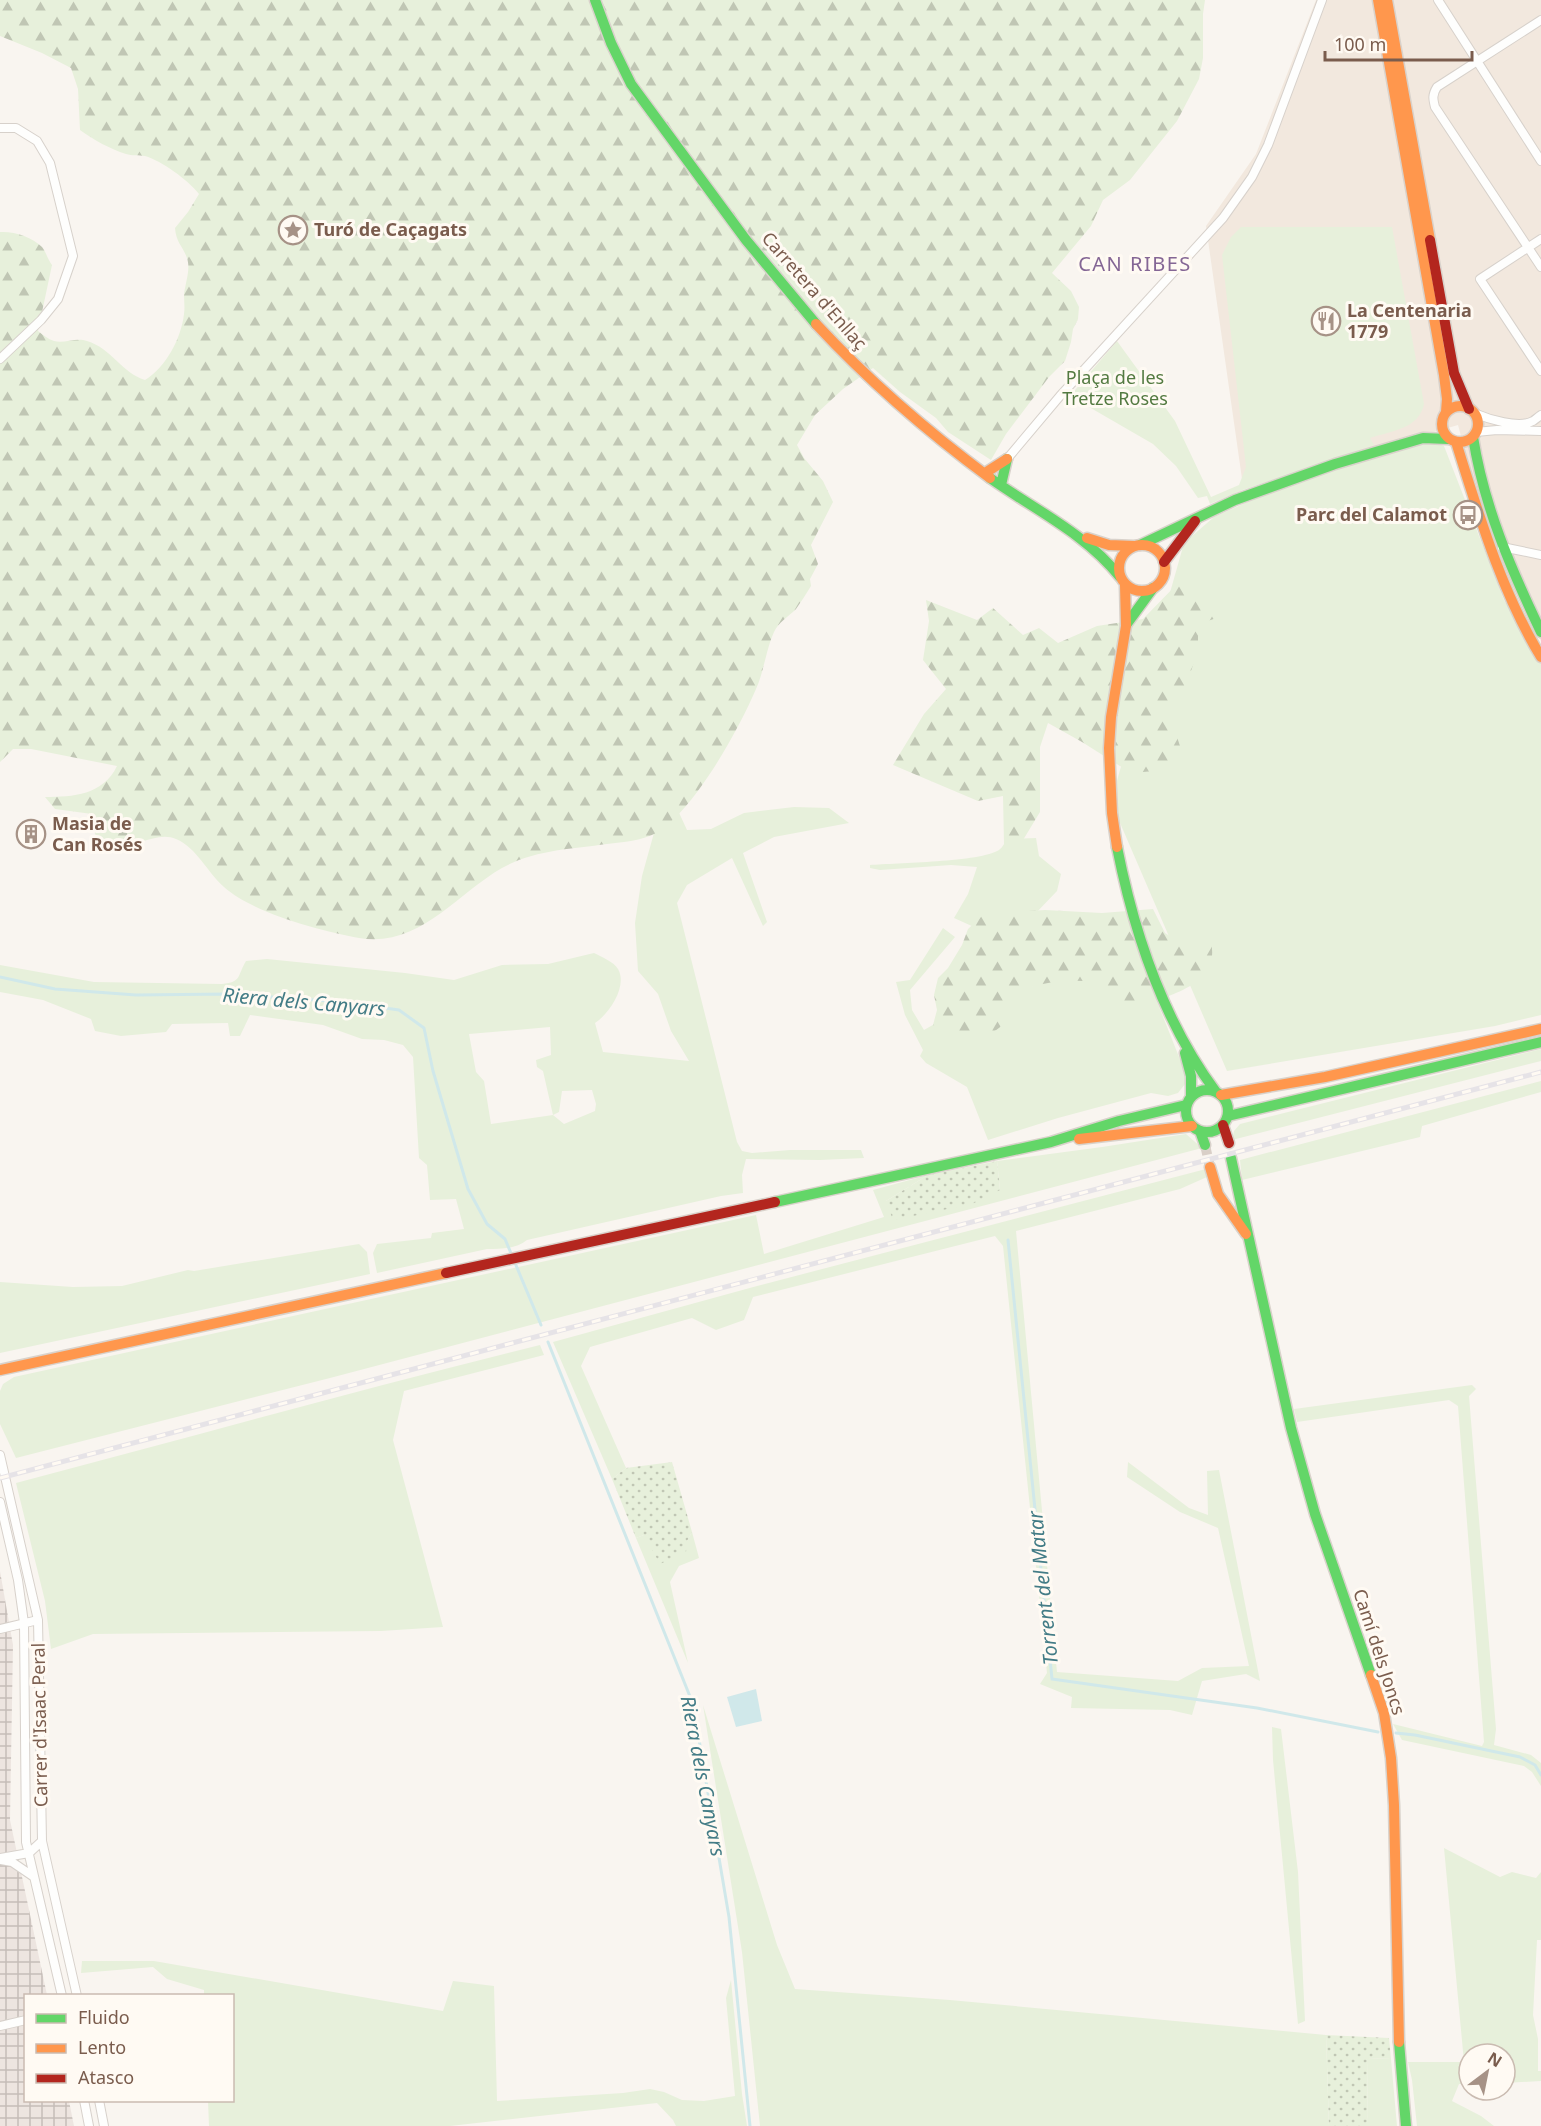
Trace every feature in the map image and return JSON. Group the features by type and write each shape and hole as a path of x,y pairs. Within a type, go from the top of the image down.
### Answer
{"street":[{"name":"Carretera d'Enllaç","path":"596,0 617,61 631,84 772,272 828,336 873,381 922,424 1001,485 1082,536 1102,554 1122,581"},
{"path":"985,473 1007,459 1222,218 1252,177 1268,145 1322,0"},
{"path":"1378,0 1444,375 1447,399 1442,430 1452,441 1485,535 1541,645"},
{"path":"1387,0 1454,373 1478,423 1475,435 1479,480 1521,603 1530,639 1541,657"},
{"path":"1438,0 1541,161"},
{"path":"1541,20 1437,87 1432,99 1435,107 1541,267"},
{"path":"0,128 16,128 37,141 50,162 73,256 58,299 41,320 0,359"},
{"path":"1541,239 1480,279 1541,372"},
{"path":"1424,438 1451,408 1459,406 1496,421 1535,428"},
{"path":"1535,428 1541,415"},
{"path":"1229,1143 1227,1105 1200,1072 1180,1036 1139,938 1126,896 1117,853 1111,802 1109,747 1115,685 1126,625 1119,563 1122,555 1137,545 1248,495 1335,464 1424,438 1463,442 1475,435 1497,430 1520,432 1535,428"},
{"path":"1001,485 1007,459"},
{"path":"1164,562 1196,519"},
{"name":"Carretera d'Enllaç","path":"1082,536 1109,545 1137,545"},
{"path":"1126,625 1164,576 1164,562 1155,549 1137,545"},
{"path":"1502,547 1541,555"},
{"path":"1122,581 1138,591 1153,588"},
{"path":"1521,603 1541,622"},
{"path":"1521,603 1541,632"},
{"path":"3,1371 1051,1142 1189,1101 1199,1091 1209,1090 1219,1093 1325,1077 1541,1029"},
{"path":"1180,1036 1191,1076 1186,1116 1205,1145"},
{"path":"1051,1142 1196,1129 1211,1132 1226,1120 1438,1065 1541,1042"},
{"name":"Camí dels Joncs","path":"1231,1158 1291,1428 1315,1514 1384,1713 1391,1758 1394,1805 1399,2049 1406,2126"},
{"name":"Camí dels Joncs","path":"1210,1167 1218,1194 1247,1237"},
{"path":"1218,1194 1243,1210"},
{"name":"Carrer d'Isaac Peral","path":"0,1455 38,1620 42,1841 77,1994"},
{"name":"Carrer d'Isaac Peral","path":"0,1502 18,1580 24,1623 26,1842 62,1994"},
{"path":"0,1629 38,1620"},
{"path":"0,1859 30,1853 42,1841"},
{"path":"0,1859 12,1862 34,1877"},
{"path":"0,2026 24,2020"},
{"path":"84,2102 88,2126"},
{"path":"99,2102 104,2126"}],"shaded area":[{"path":"1316,0 1541,0 1541,641 1507,576 1478,499 1458,425 1247,487 1243,486 1206,226 1256,154"},
{"path":"0,1571 13,1645 10,1820 47,1994 24,1994 24,2102 69,2102 74,2126 0,2126"}],"green space":[{"path":"0,0 1205,0 1203,58 1199,79 1177,121 1130,180 1103,200 1091,226 1052,273 1071,291 1079,307 1078,319 1073,329 1065,361 1049,377 1006,434 991,460 948,432 936,418 900,392 873,368 843,389 815,415 797,445 804,458 823,481 833,502 811,545 818,564 810,579 811,586 796,609 776,629 759,682 739,725 714,768 685,807 671,822 656,833 644,838 553,851 514,862 485,879 418,927 400,935 380,939 359,938 326,931 288,920 252,905 224,887 190,848 176,839 162,837 125,847 105,847 95,834 92,814 55,809 45,797 76,795 95,789 111,776 117,766 31,749 13,749 0,762 0,232 17,234 33,240 42,247 52,265 38,331 54,341 83,340 95,344 130,372 145,380 166,360 180,333 188,267 187,258 175,228 199,194 182,177 159,162 145,156 128,155 114,150 80,130 78,89 71,68 0,36"},
{"name":"La Centenaria 1779","path":"1241,227 1392,227 1424,404 1421,412 1410,424 1370,438 1374,445 1243,490 1210,504 1207,496 1198,498 1176,466 1153,444 1070,396 1117,341 1175,421 1211,497 1239,485 1246,467 1222,255 1231,237"},
{"path":"1434,442 1444,446 1504,600 1541,663 1541,1015 1495,1026 1227,1071 1111,802 1184,543 1214,517 1283,486 1420,444"},
{"path":"1181,580 1223,616 1198,624 1198,650 1186,686 1168,710 1180,746 1166,770 1131,773 1048,723 1040,747 1040,812 1017,850 1004,844 1003,796 978,801 893,765 924,714 946,689 923,660 929,621 926,600 977,620 993,608 1023,635 1039,628 1058,643 1097,626 1143,619"},
{"path":"675,804 687,830 711,829 744,813 794,807 829,808 849,823 774,837 743,853 767,922 763,926 732,858 687,885 677,903 737,1142 742,1151 752,1153 790,1150 861,1150 864,1158 746,1159 742,1175 743,1193 527,1240 513,1247 487,1249 377,1273 373,1253 377,1244 431,1238 432,1233 464,1229 456,1199 430,1200 427,1165 419,1158 413,1057 403,1045 384,1040 362,1039 323,1025 250,1015 240,1036 230,1036 228,1023 172,1024 166,1032 121,1036 95,1031 91,1019 43,1000 0,992 0,965 94,982 222,984 236,980 246,961 267,959 454,980 502,965 548,964 594,953 614,964 618,969 621,983 616,999 595,1023 603,1052 689,1061 671,1031 658,994 638,971 635,923 642,876 659,815","holes":["550,1027 551,1055 536,1060 537,1067 543,1071 553,1115 491,1124 484,1081 476,1072 469,1034","592,1090 596,1104 595,1111 564,1124 553,1115 559,1112 562,1091"]},
{"path":"1036,838 1039,856 1061,874 1057,891 1034,915 974,927 954,918 968,894 977,867 951,865 880,870 870,868 870,865 975,857 999,850 1007,839"},
{"path":"1153,909 1165,933 1173,938 1187,935 1192,946 1211,942 1212,957 1208,970 1188,987 1132,1008 1115,995 1105,983 1071,981 1046,983 1025,990 1016,996 1005,1021 991,1033 961,1034 933,1025 937,1010 934,995 938,978 948,968 962,945 968,929 983,915 999,916 1013,912 1045,910 1102,913"},
{"path":"943,928 955,937 910,990 912,1010 924,1030 938,1022 1049,980 1082,976 1154,994 1185,1072 1185,1084 1178,1093 1168,1096 1151,1093 988,1140 967,1087 926,1063 920,1056 923,1050 905,1015 896,982 910,980"},
{"path":"1541,1049 1541,1061 1232,1140 1234,1131 1240,1124"},
{"path":"1541,1081 1541,1092 1422,1126 1420,1137 1242,1180 1240,1160"},
{"path":"1186,1134 1202,1148 330,1378 16,1458 0,1424 0,1391 3,1384 14,1377 756,1215 764,1254 884,1217 873,1190 928,1175 886,1201 1000,1190 997,1161"},
{"path":"997,1161 1000,1190 972,1204 893,1220 886,1201 928,1175"},
{"path":"1206,1169 1207,1177 1180,1189 1016,1231 1057,1672 1178,1681 1202,1668 1249,1666 1218,1528 1180,1512 1127,1477 1128,1462 1189,1508 1208,1515 1207,1471 1219,1470 1260,1681 1246,1674 1202,1681 1192,1715 1170,1710 1071,1708 1072,1697 1040,1684 1047,1673 1003,1246 995,1236 753,1297 744,1320 716,1330 692,1318 590,1347 581,1366 626,1468 612,1479 553,1342 757,1286"},
{"path":"359,1244 367,1252 370,1274 0,1353 0,1282 73,1287 122,1286 188,1270 194,1271"},
{"path":"540,1345 544,1355 404,1391 393,1440 443,1627 381,1631 93,1634 51,1649 45,1601 16,1483 343,1395"},
{"path":"1472,1385 1476,1389 1469,1396 1496,1729 1494,1745 1531,1755 1541,1763 1541,1786 1532,1772 1524,1766 1402,1740 1393,1724 1482,1746 1484,1742 1458,1406 1449,1400 1297,1422 1294,1409"},
{"path":"672,1462 692,1532 687,1541 686,1552 660,1564 644,1535 636,1538 612,1479 626,1468"},
{"path":"692,1532 699,1558 679,1566 670,1582 688,1663 636,1538 644,1535 687,1541"},
{"path":"703,1705 777,1945 795,1989 950,2000 1326,2035 1329,2126 760,2126 742,1952"},
{"path":"1272,1727 1281,1729 1298,1872 1305,2021 1298,2024 1273,1760"},
{"path":"1444,1848 1500,1877 1512,1872 1536,1878 1541,1872 1541,1940 1537,1940 1533,2015 1538,2039 1538,2071 1541,2071 1541,2081 1517,2082 1517,2042 1462,2042"},
{"path":"82,1961 154,1961 443,2011 453,1981 494,1986 497,2101 623,2093 650,2089 682,2100 704,2101 735,2096 726,1998 731,1980 747,2126 676,2126 657,2103 450,2126 209,2126 208,2102 234,2102 234,1994 204,1994 204,1990 167,1979 153,1967 81,1973"},
{"path":"1326,2035 1389,2038 1391,2059 1368,2058 1367,2126 1329,2126"},
{"path":"1368,2058 1391,2059 1397,2126 1367,2126"},
{"path":"1408,2062 1457,2062 1457,2089 1452,2101 1481,2116 1494,2126 1417,2126"}],"water":[{"path":"756,1689 762,1721 736,1727 727,1697"}],"waterway":[{"name":"Riera dels Canyars","path":"0,977 55,989 136,995 228,994 344,1002 399,1010 424,1028 433,1071 468,1189 487,1224 505,1239 541,1325"},
{"name":"Torrent del Matar","path":"1008,1240 1052,1679 1257,1708 1378,1732"},
{"name":"Riera dels Canyars","path":"548,1342 693,1704 729,1917 750,2126"},
{"path":"1396,1733 1520,1757 1535,1765 1541,1775"}],"tunnel":[{"path":"1205,1145 1210,1167"}],"railway":[{"path":"0,1478 1541,1072"}],"traffic: fast":[{"path":"595,0 611,43 631,84 746,240 816,324"},
{"path":"1473,437 1491,513 1519,585 1541,632"},
{"path":"1140,545 1235,500 1335,464 1423,438 1448,439"},
{"path":"1001,485 1007,459"},
{"path":"990,478 1091,547 1120,577"},
{"path":"1126,625 1153,588"},
{"path":"1117,847 1132,912 1153,975 1181,1036 1197,1065 1216,1092"},
{"path":"1228,1116 1541,1042"},
{"path":"1185,1053 1191,1076 1191,1096"},
{"path":"1207,1090 1215,1091 1222,1096 1227,1103 1228,1111 1227,1119 1222,1126 1215,1131 1207,1132 1199,1131 1192,1126 1187,1119 1186,1111 1187,1103 1192,1096 1199,1091 1207,1090"},
{"path":"775,1202 1051,1142 1119,1121 1186,1105"},
{"path":"1200,1131 1205,1145"},
{"path":"1231,1158 1291,1428 1315,1514 1371,1675"},
{"path":"1399,2042 1406,2126"}],"traffic: slow":[{"path":"1378,0 1444,375 1446,412"},
{"path":"1387,0 1430,240"},
{"path":"816,324 900,405 990,478"},
{"path":"1460,406 1473,411 1478,424 1473,437 1460,442 1447,437 1442,424 1447,411 1460,406"},
{"path":"1456,442 1482,525 1503,579 1514,606 1541,657"},
{"path":"985,473 1007,459"},
{"path":"1087,538 1109,545 1134,546"},
{"path":"1142,545 1158,552 1165,568 1158,584 1142,591 1126,584 1119,568 1126,552 1142,545"},
{"path":"1117,847 1112,813 1109,748 1111,717 1126,626 1125,585"},
{"path":"1221,1095 1325,1077 1541,1029"},
{"path":"1079,1139 1192,1126"},
{"path":"1210,1167 1218,1194 1246,1234"},
{"path":"0,1370 446,1273"},
{"path":"1371,1675 1384,1713 1391,1758 1399,2042"}],"traffic: jam":[{"path":"1430,240 1454,373 1469,409"},
{"path":"1164,562 1195,521"},
{"path":"1223,1125 1229,1143"},
{"path":"446,1273 775,1202"}],"place":[{"name":"Turó de Caçagats","path":"293,230"},
{"name":"La Centenaria 1779","path":"1326,321"},
{"name":"Parc del Calamot","path":"1468,515"},
{"name":"Masia de Can Rosés","path":"31,834"}],"district":[{"name":"CAN RIBES","path":"1135,264"}],"park label":[{"name":"Plaça de les Tretze Roses","path":"1115,388"}]}
